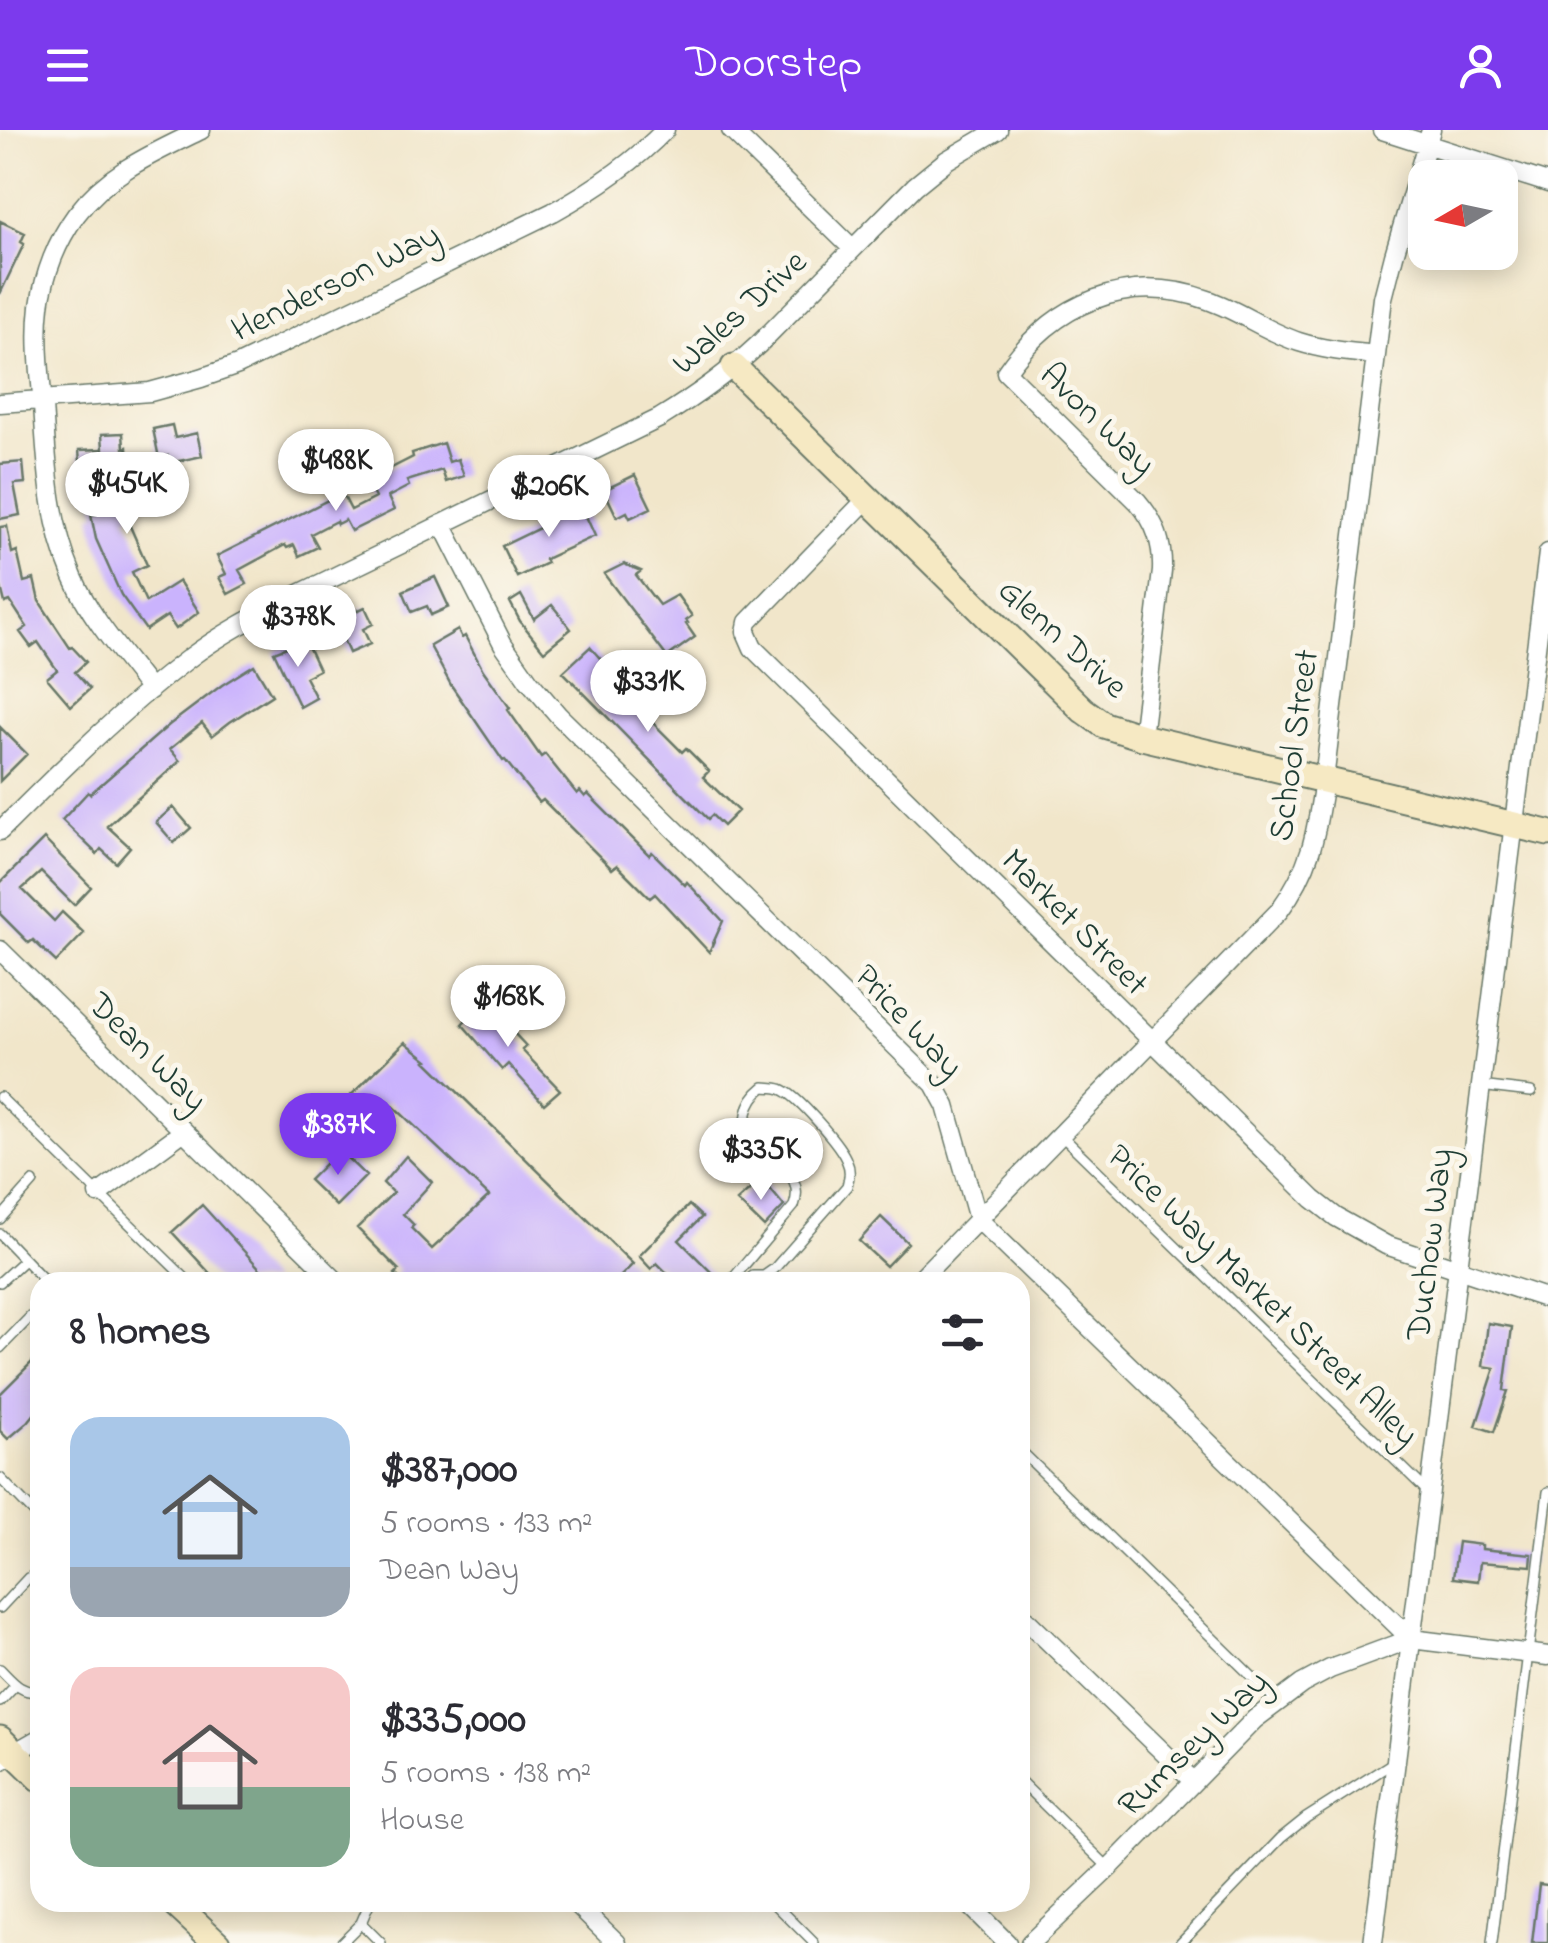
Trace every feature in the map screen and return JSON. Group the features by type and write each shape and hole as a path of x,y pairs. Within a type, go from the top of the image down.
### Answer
{"street":[{"path":"150,690 90,608 63,550 54,520 42,401 40,304 62,239 94,194 138,161 201,130"},
{"name":"Henderson Way","path":"0,403 150,392 238,364 571,203 621,170 665,130"},
{"path":"731,130 852,248"},
{"name":"Wales Drive","path":"0,831 150,690 241,624 696,397 734,367 914,186 998,130"},
{"path":"1382,130 1430,137 1548,183"},
{"name":"School Street","path":"927,1272 1279,912 1309,860 1324,780 1384,298 1430,137"},
{"name":"Avon Way","path":"1142,737 1162,572 1158,532 1138,502 1006,372 1027,344 1053,321 1094,299 1140,290 1187,294 1220,305 1302,344 1376,355"},
{"name":"Glenn Drive","path":"734,367 1083,710 1104,724 1142,737 1548,833"},
{"name":"Market Street","path":"868,499 748,622 750,643 1314,1199 1336,1217 1386,1245 1548,1299"},
{"name":"Price Way","path":"442,524 503,644 559,716 934,1084 946,1106 978,1219"},
{"name":"Duchow Way","path":"1373,1943 1548,552"},
{"name":"Dean Way","path":"0,950 327,1272"},
{"path":"98,1194 184,1131"},
{"path":"978,1219 1412,1639"},
{"path":"1030,1624 1193,1781"},
{"name":"Rumsey Way","path":"1030,1943 1256,1719 1330,1669 1412,1639 1548,1656"},
{"path":"5,1751 30,1742"},
{"path":"5,1751 30,1770"},
{"path":"183,1912 216,1943"},
{"path":"586,1912 616,1943"},
{"path":"976,1912 1006,1943"}],"lane":[{"path":"1480,1086 1531,1092"},
{"path":"738,1272 797,1200 790,1175 755,1143 747,1125 748,1106 764,1087 780,1088 800,1102 834,1142 847,1161 850,1175 847,1186 769,1272"},
{"path":"0,1097 178,1272"},
{"name":"Price Way Market Street Alley","path":"1061,1135 1430,1493"},
{"path":"0,1219 33,1182"},
{"path":"0,1234 36,1272"},
{"path":"0,1282 24,1260"},
{"path":"0,1348 30,1317"},
{"path":"1030,1460 1277,1702"},
{"path":"0,1478 30,1509"},
{"path":"1492,1943 1548,1492"},
{"path":"0,1608 30,1577"},
{"path":"0,1670 30,1693"},
{"path":"0,1702 16,1685"},
{"path":"1180,1943 1281,1838 1396,1761"},
{"path":"1030,1791 1109,1868"},
{"path":"341,1943 361,1923 366,1912"},
{"path":"783,1912 814,1943"},
{"path":"361,1923 380,1943"}],"building":[{"path":"0,221 25,233 21,242 24,244 0,294"},
{"path":"172,425 175,438 197,433 202,456 170,463 168,456 159,458 153,429"},
{"path":"123,433 128,471 120,471 131,516 126,517 147,565 132,572 146,602 179,581 199,612 176,629 167,616 146,630 121,595 96,539 91,515 97,514 94,502 100,500 93,473 81,474 79,450 103,449 102,434"},
{"path":"443,443 449,462 458,459 464,476 446,482 442,470 407,481 409,486 388,497 394,510 351,531 345,520 337,524 336,521 311,534 318,547 299,556 294,545 285,545 239,570 247,584 228,594 219,577 226,574 217,556 342,493 351,510 375,498 366,481 413,457 412,453"},
{"path":"23,462 25,483 14,484 20,515 0,519 0,464"},
{"path":"635,475 651,508 630,518 627,512 617,517 604,490"},
{"path":"580,503 595,536 517,577 502,546 552,522 550,518"},
{"path":"7,526 12,553 17,551 24,582 34,579 39,601 70,648 86,662 75,672 90,689 71,706 47,678 57,670 38,642 31,647 20,632 27,627 10,601 5,603 0,583 0,527"},
{"path":"624,564 641,571 636,575 659,605 677,595 692,616 686,624 695,637 667,657 604,574"},
{"path":"435,577 449,607 431,615 427,606 412,612 403,591"},
{"path":"521,595 534,619 552,605 571,629 544,651 510,602"},
{"path":"365,607 373,624 363,629 370,644 349,653 335,621"},
{"path":"458,630 541,757 545,754 577,794 588,794 649,855 652,852 685,885 687,882 723,921 709,952 655,894 650,898 617,865 612,869 543,800 539,803 503,761 451,685 430,646"},
{"path":"305,640 319,670 305,677 316,698 300,707 274,652"},
{"path":"590,647 640,697 635,703 640,710 682,752 686,748 709,771 703,777 738,811 723,826 712,815 708,819 563,672"},
{"path":"254,665 272,695 212,736 202,723 170,749 180,761 107,826 130,847 116,863 101,849 97,854 62,820 88,792 169,725"},
{"path":"0,727 27,754 0,781"},
{"path":"173,807 191,828 174,843 156,822"},
{"path":"44,839 91,887 74,905 41,872 22,889 54,921 62,912 84,933 56,962 33,940 29,943 0,914 0,883"},
{"path":"484,1001 560,1090 544,1104 508,1064 502,1070 462,1024"},
{"path":"405,1042 428,1060 633,1264 625,1272 397,1272 357,1228 393,1193 383,1183 406,1156 432,1182 403,1214 432,1249 489,1196 388,1101 348,1141 327,1119"},
{"path":"339,1150 366,1176 336,1206 309,1180"},
{"path":"762,1179 784,1206 764,1227 737,1201"},
{"path":"202,1205 263,1272 209,1272 172,1232"},
{"path":"689,1205 702,1217 679,1240 711,1272 666,1272 657,1263 651,1269 639,1256"},
{"path":"881,1217 908,1243 886,1266 859,1241"},
{"path":"1488,1323 1512,1327 1504,1390 1508,1391 1494,1432 1476,1426 1495,1368 1483,1366"},
{"path":"30,1364 30,1420 8,1439 0,1431 0,1394"},
{"path":"1458,1542 1482,1545 1482,1549 1532,1554 1531,1566 1480,1562 1478,1581 1453,1578"},
{"path":"1539,1884 1548,1885 1548,1943 1532,1943"}]}
